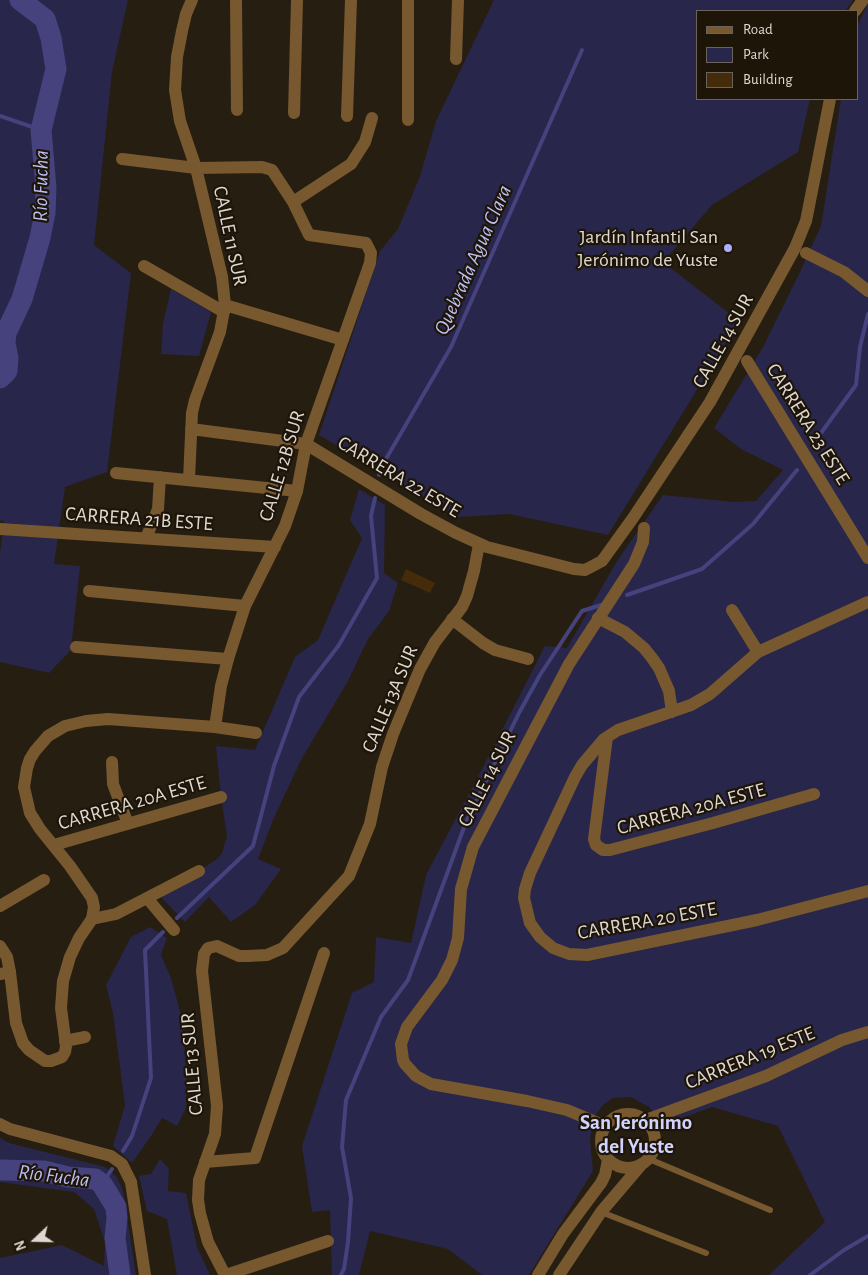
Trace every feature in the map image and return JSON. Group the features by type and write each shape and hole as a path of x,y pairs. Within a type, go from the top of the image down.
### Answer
{"street":[{"name":"CALLE 11 SUR","path":"189,480 191,428 195,400 220,332 224,309 222,277 196,168 180,121 175,90 180,40 186,14 192,0"},
{"path":"236,0 237,110"},
{"path":"294,113 297,0"},
{"path":"347,116 351,0"},
{"path":"408,0 408,120"},
{"path":"456,59 458,0"},
{"name":"CALLE 14 SUR","path":"585,570 606,556 697,424 795,248 806,221 830,100"},
{"path":"122,159 196,168 262,167 272,170 293,202 351,164 365,142 372,118"},
{"name":"CALLE 12B SUR","path":"215,727 221,686 245,606 285,526 297,491 306,444 370,263 371,254 366,243 309,235 293,202"},
{"path":"806,253 844,272 868,290"},
{"path":"144,266 224,309 343,340"},
{"name":"CARRERA 23 ESTE","path":"747,361 868,558"},
{"name":"CARRERA 22 ESTE","path":"191,428 306,444 422,514 479,544 567,568 585,570"},
{"path":"116,473 297,491"},
{"path":"146,538 158,508 160,477"},
{"name":"CALLE 14 SUR","path":"606,1126 567,1110 431,1084 416,1076 403,1060 402,1044 407,1027 442,980 456,949 461,889 473,847 569,664 634,564 643,542 644,528"},
{"name":"CARRERA 21B ESTE","path":"0,529 275,547"},
{"name":"CALLE 13A SUR","path":"202,961 206,951 213,946 224,948 239,956 266,955 283,948 349,876 370,824 382,767 414,683 435,642 462,607 471,584 479,544"},
{"path":"88,590 245,606"},
{"path":"607,737 618,730 691,705 710,694 758,652 868,602"},
{"path":"732,610 758,652"},
{"path":"598,618 625,632 640,644 652,658 662,674 672,712"},
{"path":"452,619 495,650 528,660"},
{"path":"76,647 228,659"},
{"path":"0,946 7,957 5,973 19,1034 23,1043 37,1056 45,1060 57,1060 65,1052 61,1008 63,981 75,946 92,920 95,911 92,898 30,813 25,796 26,768 41,743 48,736 65,726 97,719 215,727 256,734"},
{"name":"CARRERA 20A ESTE","path":"607,737 594,839 596,845 603,850 610,850 695,828 814,794"},
{"name":"CARRERA 20 ESTE","path":"607,737 596,747 575,777 527,881 524,898 530,923 540,937 553,948 569,954 595,954 757,920 868,891"},
{"path":"112,762 113,784 128,824"},
{"name":"CARRERA 20A ESTE","path":"54,846 221,796"},
{"path":"92,920 116,914 199,871"},
{"path":"0,906 44,880"},
{"path":"146,898 174,930"},
{"path":"205,1162 255,1158 324,953"},
{"name":"CALLE 13 SUR","path":"202,961 217,1106 215,1134 199,1180 200,1213 208,1242 225,1275"},
{"name":"CARRERA 19 ESTE","path":"646,1120 766,1076 842,1040 868,1032"},
{"path":"65,1038 85,1037"},
{"path":"559,1275 601,1212 645,1162 653,1152 655,1134 646,1120 638,1115 621,1115 612,1118 602,1133 601,1143 603,1152 608,1160 624,1168 634,1168 645,1162"},
{"path":"0,1124 10,1129 111,1156 122,1164 131,1182 145,1275"},
{"path":"538,1275 563,1234 601,1183 608,1160"},
{"path":"225,1275 328,1241"}],"lane":[{"path":"645,1162 770,1210"},
{"path":"601,1212 706,1253"}],"green space":[{"path":"0,0 128,0 112,72 94,245 131,273 107,472 65,487 54,564 80,566 71,650 49,673 0,662 0,554 4,521 0,520"},
{"path":"494,0 853,0 846,10 696,10 696,100 810,100 798,152 712,205 663,262 739,321 608,535 509,514 458,517 319,435 380,251 398,229 420,176 436,121"},
{"path":"868,3 868,1275 769,1275 825,1222 778,1126 712,1107 663,1125 649,1107 631,1097 613,1098 603,1105 593,1119 590,1141 593,1171 529,1275 482,1275 448,1249 370,1231 359,1275 332,1275 330,1210 312,1212 302,1146 352,993 374,982 376,937 411,943 426,875 545,646 567,648 617,561 663,495 734,502 756,501 783,470 741,449 714,428 763,347 821,226 841,100 858,100 858,25"},
{"path":"171,289 211,312 199,356 161,354 163,323"},
{"path":"359,489 385,505 384,573 398,583 389,611 368,639 348,681 302,758 273,820 258,859 281,869 255,905 231,922 209,897 185,922 157,893 199,871 217,859 222,853 227,836 216,746 255,750 295,657 318,640 362,538 350,520"},
{"path":"150,927 167,938 161,955 171,978 183,1023 186,1108 177,1126 162,1118 132,1163 113,1146 125,1105 113,1013 106,985 131,937"},
{"path":"0,1138 9,1143 105,1167 117,1177 123,1191 136,1275 0,1275 0,1258 62,1245 104,1266 105,1242 94,1209 74,1192 0,1182"},
{"path":"160,1159 169,1169 168,1191 186,1193 197,1247 210,1275 177,1275 167,1219 147,1211 139,1176 151,1174"}],"building":[{"path":"406,569 435,583 430,593 401,580"}],"waterway":[{"name":"Río Fucha","path":"0,378 7,371 6,333 22,299 40,238 45,213 46,188 41,130 56,69 51,38 45,19 20,0"},
{"name":"Quebrada Agua Clara","path":"379,475 379,471 451,347 582,50"},
{"path":"0,116 41,130"},
{"path":"813,444 856,385 860,347 868,314"},
{"path":"627,595 702,569 753,524 797,470"},
{"name":"Quebrada Agua Clara","path":"177,918 253,846 274,766 299,697 339,645 377,578 371,516 375,498"},
{"path":"341,1275 344,1269 348,1242 351,1198 342,1147 346,1100 381,1017 408,980 466,822 519,713 540,675 582,611 601,605"},
{"name":"Quebrada Agua Clara","path":"123,1151 132,1136 151,1078 145,950 163,932"},
{"name":"Quebrada Agua Clara","path":"102,1184 112,1169"},
{"name":"Río Fucha","path":"0,1170 44,1171 68,1177 95,1179 102,1184 116,1207 115,1238 120,1275"},
{"path":"810,1275 844,1250 868,1236"}],"place":[{"name":"Jardín Infantil San Jerónimo de Yuste","path":"728,248"}],"district":[{"name":"San Jerónimo del Yuste","path":"636,1135"}]}
